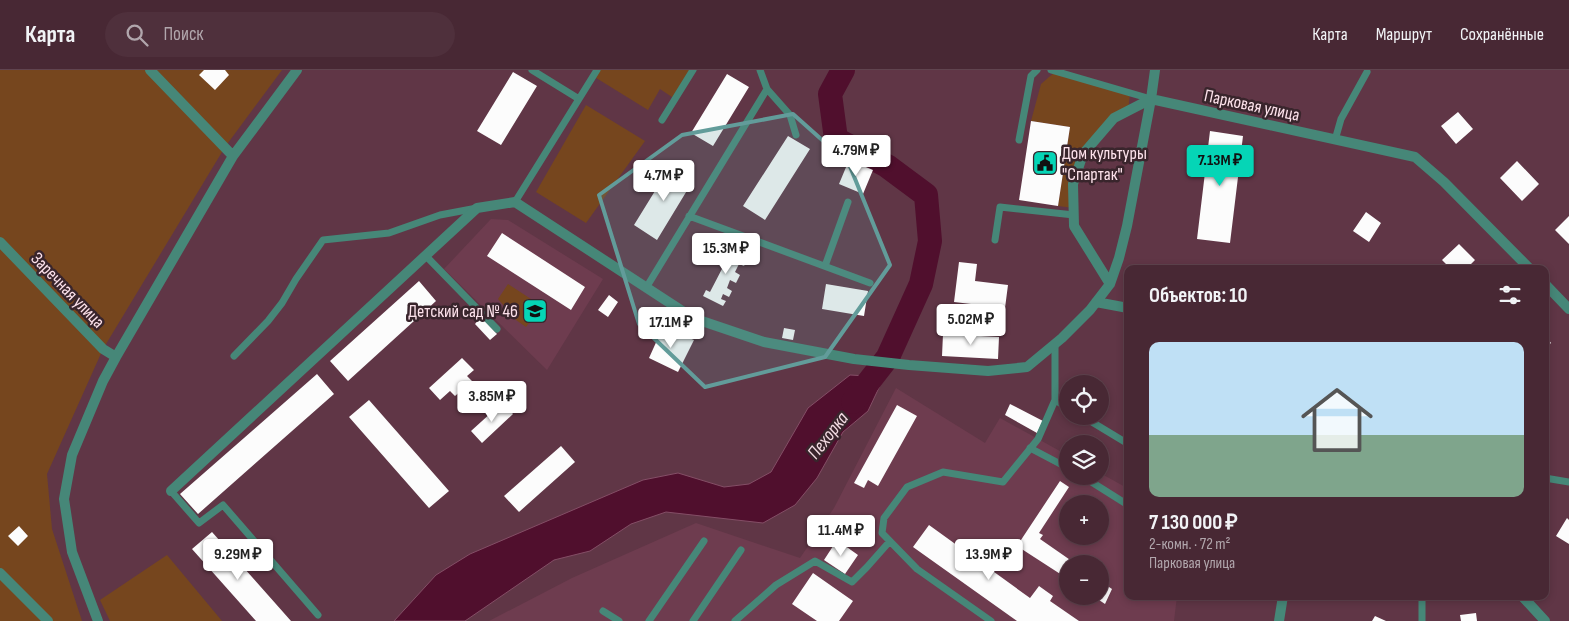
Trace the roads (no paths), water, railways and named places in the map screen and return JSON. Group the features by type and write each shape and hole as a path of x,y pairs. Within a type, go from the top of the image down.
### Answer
{"street":[{"path":"150,70 233,156"},
{"path":"98,621 72,552 64,499 72,455 103,381 233,156 297,70"},
{"path":"171,491 477,208 515,202 693,318 764,342 854,359 909,365 988,371 1027,367 1055,344 1090,310 1110,284 1127,226 1155,70"},
{"path":"1110,284 1074,226 1073,184 1083,154 1114,118 1151,99"},
{"name":"Парковая улица","path":"1151,99 1415,157 1444,182 1526,265"},
{"name":"Заречная улица","path":"0,242 103,349 116,357"},
{"path":"1549,288 1569,309"},
{"path":"1096,302 1124,307"},
{"path":"0,574 48,621"},
{"path":"1279,621 1282,600"},
{"path":"1526,600 1545,621"}],"lane":[{"path":"532,70 579,100"},
{"path":"515,202 597,70"},
{"path":"662,120 693,70"},
{"path":"760,70 767,89 790,116 796,135"},
{"path":"1019,140 1031,76 1037,70"},
{"path":"1051,70 1151,99"},
{"path":"1335,140 1341,119 1367,72"},
{"path":"646,288 767,89"},
{"path":"825,266 848,202"},
{"path":"996,240 1000,207 1074,215"},
{"path":"234,356 268,321 282,303 323,240 389,233 440,215 477,208"},
{"path":"689,216 870,283"},
{"path":"426,256 498,329"},
{"path":"991,621 917,569 882,533 884,518 907,487 943,472 1004,482 1038,439 1055,400 1055,344"},
{"path":"1055,400 1059,402"},
{"path":"1097,425 1124,441"},
{"path":"1030,448 1059,463"},
{"path":"1549,479 1569,482"},
{"path":"1097,485 1124,502"},
{"path":"171,491 199,523 223,505 318,615"},
{"path":"649,621 704,541"},
{"path":"734,621 776,585 816,561 852,582 868,567 890,541"},
{"path":"693,621 741,550"},
{"path":"1422,600 1422,621"},
{"path":"603,611 619,621"}],"water":[{"path":"850,375 884,377 868,411 843,432 817,478 795,505 763,523 666,512 631,524 590,551 554,560 465,621 394,621 436,575 470,554 643,480 678,473 724,487 749,484 771,472 808,408"}],"waterway":[{"name":"Пехорка","path":"843,70 830,94 836,139 887,166 926,195 930,241 921,284 888,357 853,402"}],"place":[{"name":"Дом культуры \"Спартак\"","path":"1045,163"},
{"name":"Детский сад № 46","path":"535,311"}]}
